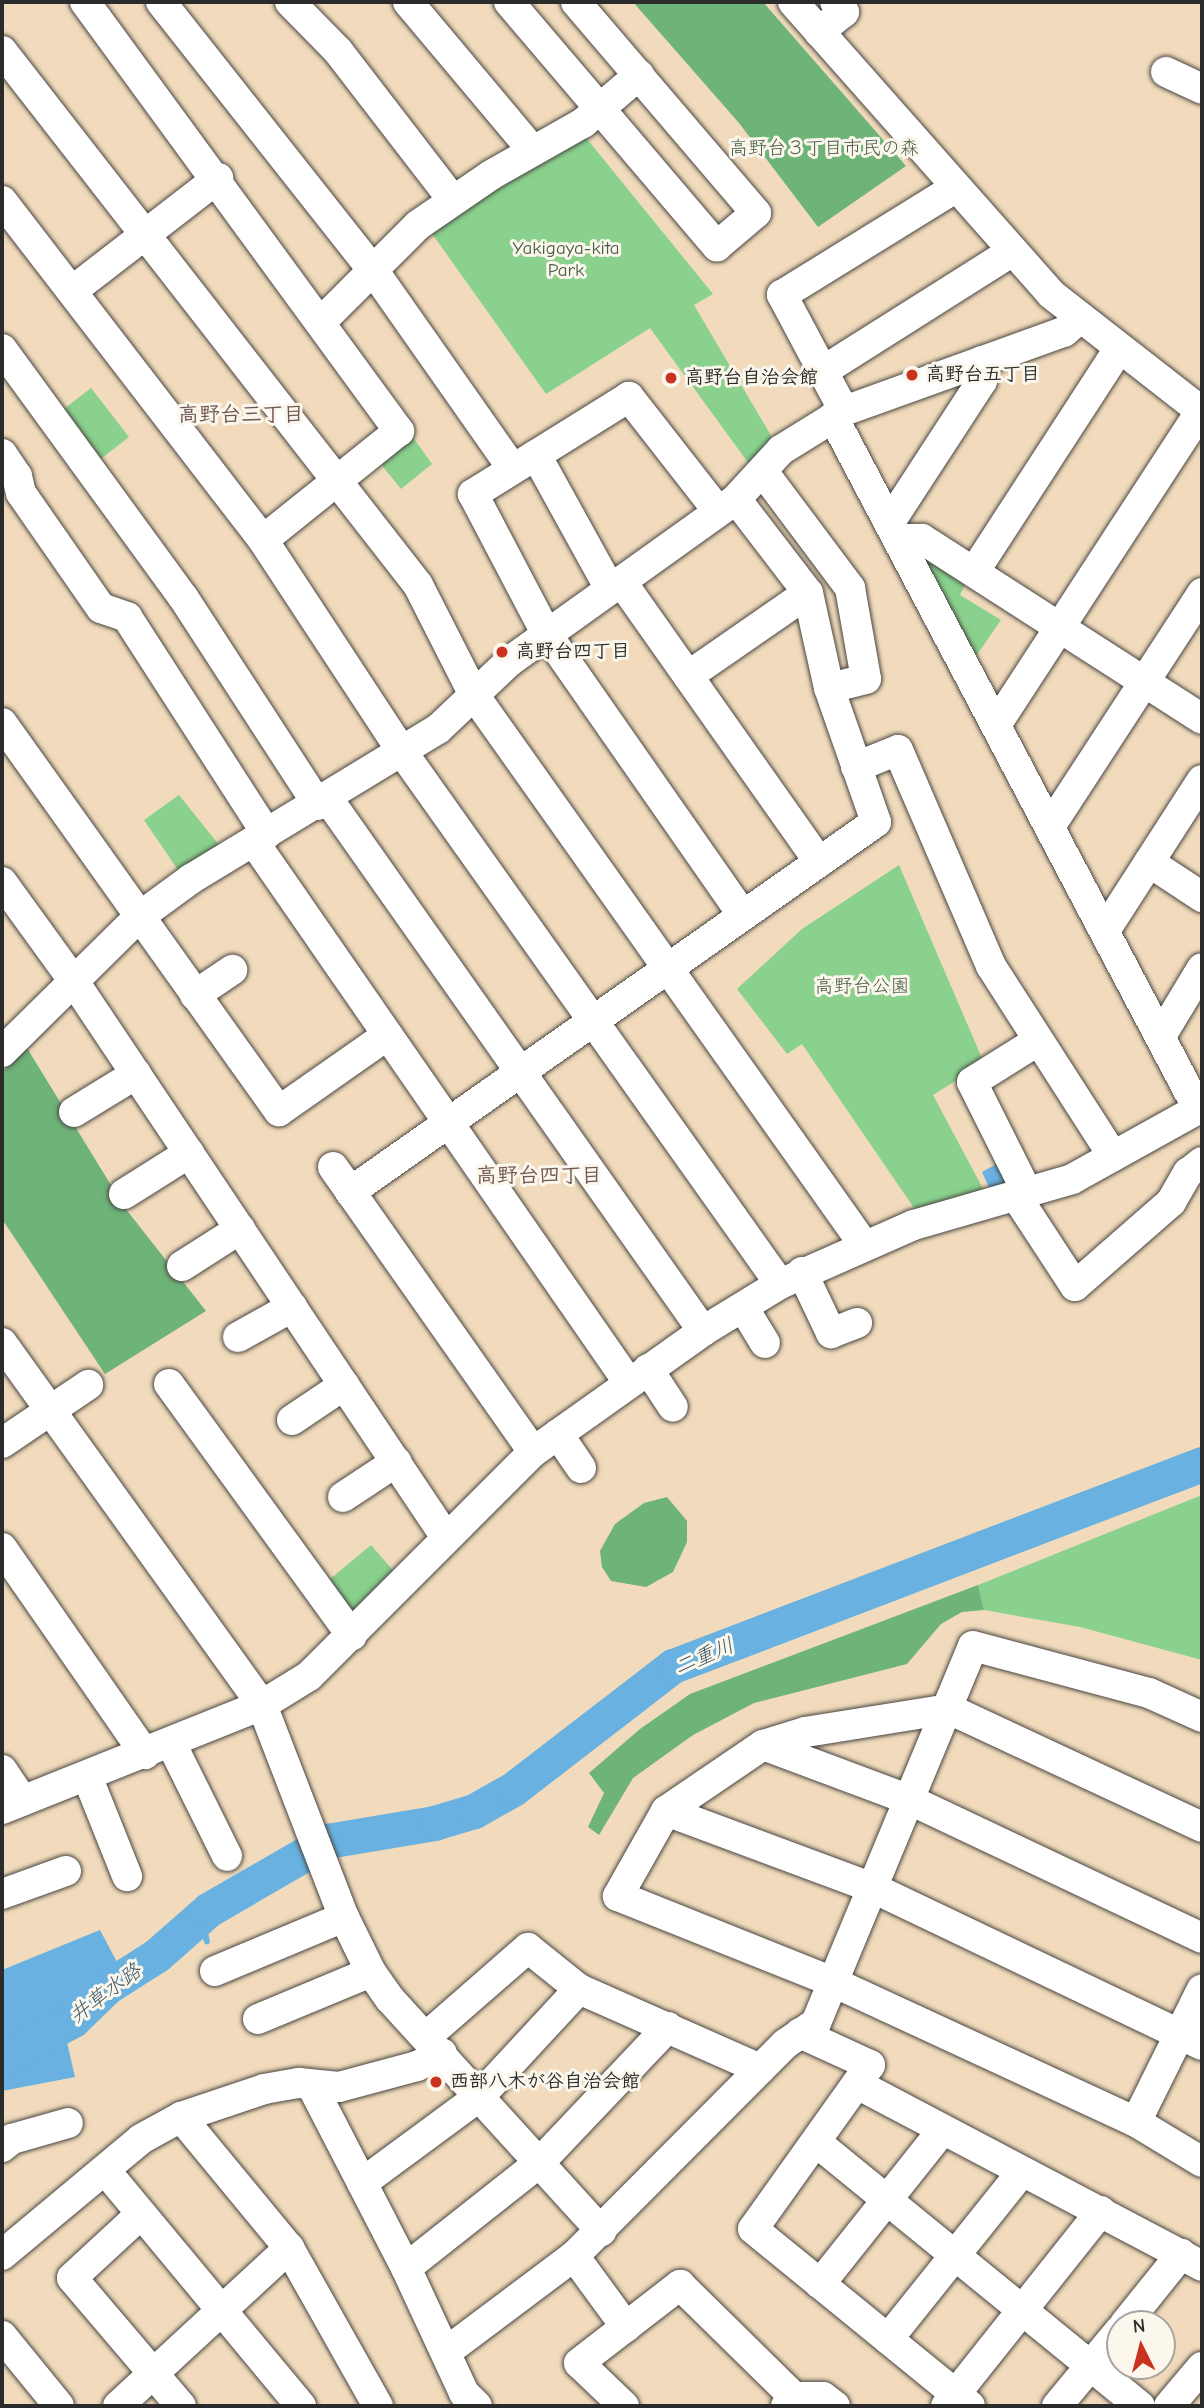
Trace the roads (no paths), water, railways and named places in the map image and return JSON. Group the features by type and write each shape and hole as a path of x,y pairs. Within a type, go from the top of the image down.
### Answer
{"street":[{"path":"85,2 218,178 399,431 264,540"},
{"path":"161,2 524,462 615,585 688,676 819,862"},
{"path":"290,2 338,51 452,199"},
{"path":"408,2 533,152"},
{"path":"509,2 717,246 756,212 576,2"},
{"path":"793,2 1011,252 1079,320 1201,411 996,725"},
{"path":"820,32 845,12 835,2"},
{"path":"2,51 418,585 474,695 863,1245"},
{"path":"1166,72 1202,89"},
{"path":"321,322 418,225 452,199 600,109 639,75"},
{"path":"72,291 218,178"},
{"path":"2,1770 12,1805 262,1705 309,1676 352,1636 445,1536 533,1452 703,1331 791,1278 863,1245 914,1225 1023,1196 1072,1179 1200,1108 895,531 838,414 823,371 782,295 955,188"},
{"path":"2,201 264,540 403,753 593,1021 831,1333 857,1323"},
{"path":"823,371 1011,252"},
{"path":"2,1050 139,917 191,879 403,753 546,634 727,505 764,472 781,450 838,414 1064,332 1079,320"},
{"path":"2,349 183,597 323,802 520,1072 703,1331"},
{"path":"974,572 1118,350"},
{"path":"895,531 982,381 982,361"},
{"path":"350,1192 876,822 828,688 808,593 629,397 473,494 546,634 743,915"},
{"path":"2,454 17,476 21,493 101,608 127,617 261,838 386,1036 638,1376 673,1407"},
{"path":"764,472 850,588 866,679 828,688"},
{"path":"895,531 922,539 1202,719"},
{"path":"688,676 808,593"},
{"path":"1051,825 1202,593"},
{"path":"2,723 279,1111 386,1036"},
{"path":"856,767 898,750 991,966 1036,1042 1113,1156"},
{"path":"1106,929 1202,780"},
{"path":"1149,862 1202,897"},
{"path":"2,882 73,980 445,1536"},
{"path":"1161,1035 1202,968"},
{"path":"195,995 232,970"},
{"path":"1036,1042 972,1082 1023,1196 1075,1286 1171,1202 1188,1173 1202,1162"},
{"path":"74,1112 136,1074"},
{"path":"124,1194 189,1153"},
{"path":"333,1167 533,1452"},
{"path":"182,1266 240,1229"},
{"path":"238,1337 292,1307"},
{"path":"743,1307 765,1343"},
{"path":"2,1343 262,1705 344,1917 371,1972 390,1998 435,2044 601,2231"},
{"path":"169,1384 352,1636"},
{"path":"2,1443 89,1385"},
{"path":"292,1420 344,1385"},
{"path":"558,1434 581,1468"},
{"path":"343,1497 396,1462"},
{"path":"2,1548 158,1748 227,1856"},
{"path":"446,2352 574,2256 760,2069 816,2022 949,1709 973,1646 1149,1693 1202,1717"},
{"path":"1202,1827 949,1709 806,1732 763,1745 666,1811 618,1896 833,1982 1136,2122 1202,2162"},
{"path":"763,1745 910,1800 1202,1938"},
{"path":"87,1776 127,1875"},
{"path":"666,1811 873,1888 1191,2039"},
{"path":"2,1894 66,1871"},
{"path":"215,1971 344,1917"},
{"path":"2,2255 141,2139 181,2116 264,2089 299,2083 339,2087 417,2066 528,1948 579,1989 760,2069"},
{"path":"258,2019 371,1972"},
{"path":"362,2183 480,2096 579,1989"},
{"path":"1136,2122 1191,2039 1202,1989"},
{"path":"406,2268 540,2162 668,2027"},
{"path":"800,2034 870,2065 859,2085 753,2229 888,2339 957,2402 1101,2211"},
{"path":"859,2085 941,2132 1101,2211 1192,2260 1140,2310"},
{"path":"313,2086 446,2352 462,2402"},
{"path":"181,2116 289,2248 378,2406"},
{"path":"2,2147 12,2139 68,2123"},
{"path":"820,2284 941,2132"},
{"path":"816,2143 1140,2406"},
{"path":"105,2170 302,2406"},
{"path":"888,2339 1022,2172"},
{"path":"141,2214 72,2278 181,2406"},
{"path":"118,2406 289,2248"},
{"path":"574,2256 626,2327"},
{"path":"624,2406 579,2363 680,2285 790,2402 823,2397 835,2406"},
{"path":"2,2336 59,2406"},
{"path":"1057,2406 1106,2347"},
{"path":"1169,2406 1202,2367"}],"water":[{"path":"1002,1161 1015,1182 993,1196 982,1172"},
{"path":"100,1930 118,1964 67,2006 8,2044 2,2034 2,1970"},
{"path":"66,2038 75,2077 2,2091 2,2075"}],"waterway":[{"name":"二重川","path":"2,2058 73,2020 107,1987 157,1955 208,1910 327,1841 434,1823 474,1811 513,1789 673,1666 1202,1464"},
{"path":"201,1916 207,1941"}],"place":[{"name":"高野台五丁目","path":"912,375"},
{"name":"高野台自治会館","path":"671,378"},
{"name":"高野台四丁目","path":"502,652"},
{"name":"西部八木が谷自治会館","path":"436,2082"}],"district":[{"name":"高野台三丁目","path":"241,414"},
{"name":"高野台四丁目","path":"539,1175"}],"park label":[{"name":"高野台３丁目市民の森","path":"824,149"},
{"name":"Yakigaya-kita Park","path":"566,260"},
{"name":"高野台公園","path":"862,987"}],"water label":[{"name":"井草水路","path":"105,1993"}]}
